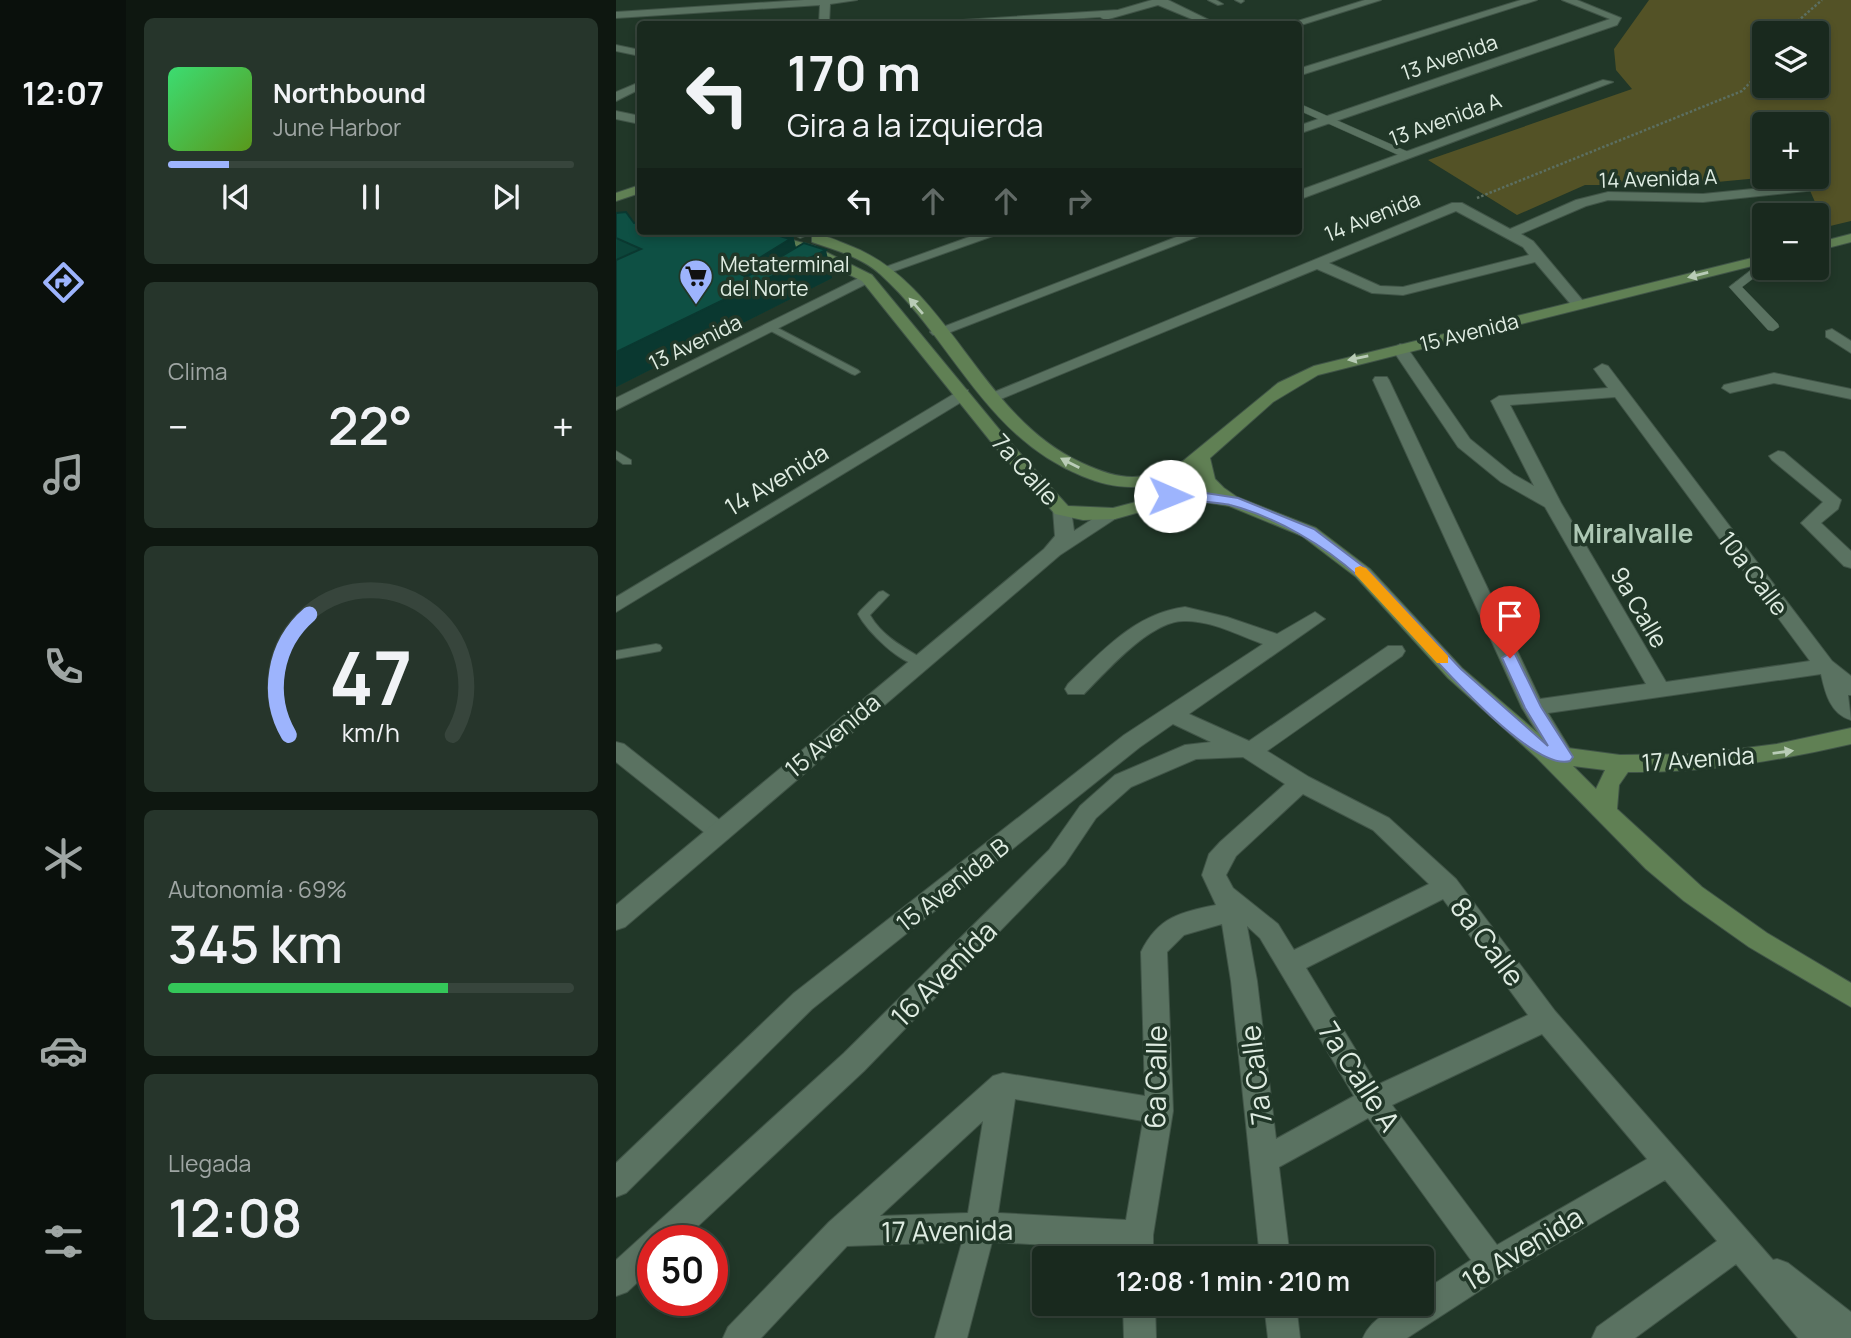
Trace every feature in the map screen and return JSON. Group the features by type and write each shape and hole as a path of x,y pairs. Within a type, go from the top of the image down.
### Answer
{"main road":[{"path":"617,196 637,189"},
{"name":"7a Calle","path":"757,235 825,256 867,278 1019,464 1062,510 1083,514 1115,513 1154,500 1186,494 1233,501 1308,532 1363,573 1455,673 1555,755"},
{"name":"7a Calle","path":"807,235 848,250 884,270 1026,437 1070,464 1114,483 1147,483 1202,459"},
{"path":"1829,244 1851,238"},
{"name":"15 Avenida","path":"1202,459 1218,441 1285,385 1342,362 1752,264"},
{"path":"1202,459 1202,475 1213,490 1233,501"},
{"path":"1083,514 1101,507 1109,498 1109,489 1102,478"},
{"name":"17 Avenida","path":"1555,755 1622,763 1705,761 1789,751 1851,736"},
{"path":"1555,755 1655,862 1693,894 1768,946 1851,996"},
{"path":"1605,811 1608,784 1622,763"}],"street":[{"path":"616,15 852,0"},
{"path":"1302,21 1377,0"},
{"path":"1302,72 1532,0"},
{"name":"13 Avenida","path":"1302,129 1613,23 1616,18 1567,0"},
{"path":"824,21 825,1"},
{"path":"1087,21 1161,1 1205,21"},
{"path":"1035,21 1118,13"},
{"path":"616,48 637,46"},
{"path":"616,48 637,52"},
{"name":"13 Avenida A","path":"1302,195 1607,82"},
{"path":"616,97 637,86"},
{"path":"1302,108 1409,156"},
{"path":"616,115 637,119"},
{"name":"14 Avenida A","path":"1512,233 1581,203 1608,196 1703,198 1791,189"},
{"path":"1457,206 1512,233 1528,244 1536,257 1579,304"},
{"name":"14 Avenida","path":"990,397 1457,206"},
{"path":"884,270 988,235"},
{"path":"939,332 1194,235"},
{"path":"1317,263 1369,287 1403,291 1536,257"},
{"path":"1752,272 1735,288 1773,327"},
{"name":"13 Avenida","path":"616,405 867,278"},
{"path":"1832,334 1851,348"},
{"path":"1400,349 1464,443 1498,472 1552,503"},
{"name":"10a Calle","path":"1602,369 1616,392 1829,670 1851,688"},
{"path":"1730,388 1774,378 1851,394"},
{"path":"1381,380 1555,755"},
{"name":"9a Calle","path":"1616,392 1499,401 1552,503 1660,690"},
{"name":"14 Avenida","path":"616,606 962,394"},
{"path":"1778,456 1832,500 1832,505 1810,523 1851,562"},
{"name":"15 Avenida","path":"1051,553 1065,537 1062,510"},
{"name":"15 Avenida","path":"616,920 718,831 1051,553 1115,513"},
{"path":"1076,689 1117,650 1172,615 1192,615 1278,642"},
{"name":"15 Avenida B","path":"616,1183 803,1001 1132,741 1174,716 1315,619"},
{"path":"1247,750 1395,651"},
{"path":"1537,715 1660,690 1829,670"},
{"name":"10a Calle","path":"1829,670 1834,692 1851,712"},
{"name":"8a Calle","path":"1174,716 1247,750 1301,783 1381,824 1447,886 1546,1019 1819,1338"},
{"path":"616,750 718,831"},
{"name":"16 Avenida","path":"677,1225 854,1062 1057,857 1088,812 1123,781 1193,751 1247,750"},
{"path":"1228,903 1214,875 1218,861 1301,783"},
{"path":"1290,964 1447,886"},
{"name":"6a Calle","path":"1138,1246 1159,1111 1154,952 1160,938 1172,928 1228,903"},
{"name":"7a Calle A","path":"1228,903 1256,916 1269,931 1372,1101 1493,1264"},
{"name":"7a Calle","path":"1228,903 1244,981 1274,1246"},
{"path":"1265,1160 1372,1101 1546,1019"},
{"path":"951,1338 981,1227 1003,1084 1159,1111"},
{"name":"17 Avenida","path":"739,1338 840,1232 1003,1084"},
{"name":"18 Avenida","path":"1378,1338 1493,1264 1669,1162"},
{"name":"17 Avenida","path":"840,1232 981,1227 1130,1246"},
{"path":"1608,1338 1739,1244"},
{"name":"8a Calle","path":"1739,1244 1851,1332"},
{"path":"616,1281 637,1262"},
{"path":"1139,1316 1140,1338"},
{"path":"1281,1316 1284,1338"}],"lane":[{"path":"1211,0 1220,4"},
{"path":"807,265 825,256"},
{"path":"772,328 855,372"},
{"path":"616,454 627,462"},
{"path":"883,595 866,609 864,614 876,633 919,662"},
{"path":"616,655 656,648"}],"path":[{"path":"1798,21 1822,0"},
{"name":"14 Avenida","path":"1457,206 1742,91 1752,81"}],"shaded area":[{"path":"1649,0 1851,0 1851,221 1829,226 1829,203 1815,203 1809,189 1829,189 1829,112 1752,112 1752,179 1685,185 1585,185 1517,215 1428,160 1632,89 1616,70 1614,49"}],"building":[{"path":"626,212 634,223 637,222 637,235 776,235 790,239 737,272 746,277 804,243 826,250 616,352 616,260 641,249 616,238 616,213"}],"slow traffic":[{"path":"1360,571 1442,659"}],"place":[{"name":"Metaterminal del Norte","path":"696,306"}],"district":[{"name":"Miralvalle","path":"1633,533"}],"route":[{"path":"1170,496 1186,494 1233,501 1308,532 1363,573 1455,673 1509,722 1545,752 1564,757 1541,722 1510,658"}]}
